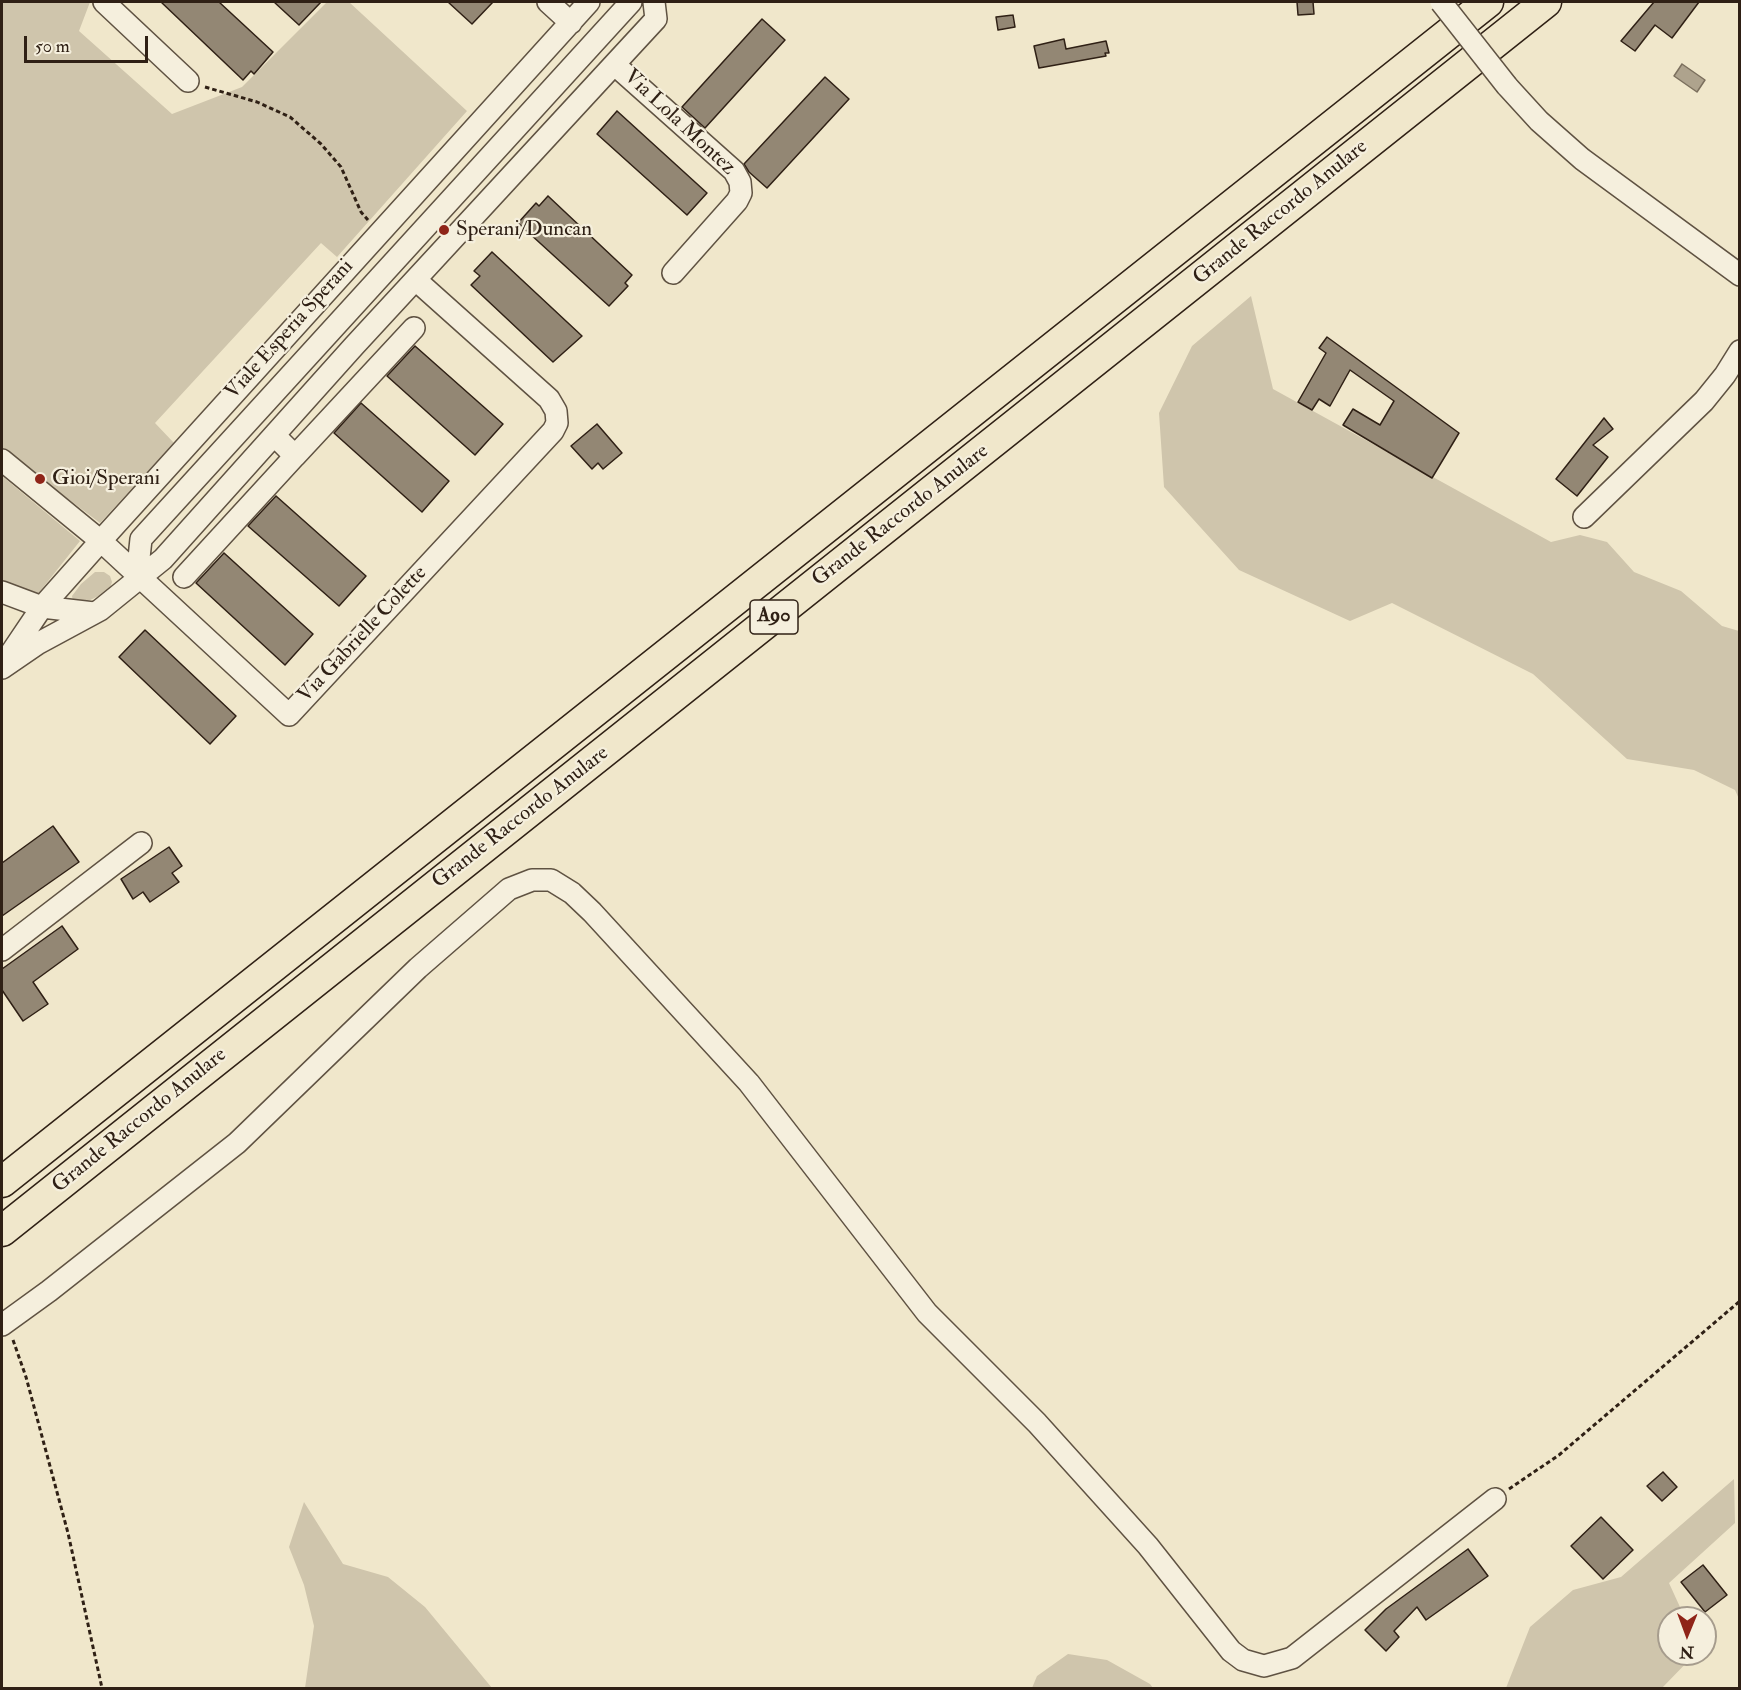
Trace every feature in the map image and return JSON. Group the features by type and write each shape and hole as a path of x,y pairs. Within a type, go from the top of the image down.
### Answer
{"highway":[{"name":"Grande Raccordo Anulare","path":"2,1182 1488,2"},
{"name":"Grande Raccordo Anulare","path":"2,1231 1546,2"}],"street":[{"path":"104,2 188,81"},
{"path":"548,2 571,23"},
{"name":"Viale Esperia Sperani","path":"2,668 42,607 102,542 172,460 589,2"},
{"name":"Viale Esperia Sperani","path":"141,539 631,2"},
{"name":"Via Lola Montez","path":"654,2 656,19 615,65 734,171 740,182 741,194 673,273"},
{"path":"1441,2 1507,86 1539,120 1582,159 1740,275"},
{"name":"Viale Esperia Sperani","path":"2,668 113,601 137,577 163,559 354,346 417,281 615,65"},
{"path":"429,179 466,183 472,219"},
{"name":"Via Gabrielle Colette","path":"137,577 289,715 553,431 557,418 554,406 549,399 417,281"},
{"path":"313,305 314,348 354,346"},
{"path":"184,577 414,328"},
{"path":"1584,517 1704,401 1725,375 1740,351"},
{"path":"289,420 310,440"},
{"path":"267,444 288,464"},
{"path":"172,460 213,459"},
{"path":"2,460 102,542 137,577"},
{"path":"102,542 141,539 137,577"},
{"path":"2,592 42,607 94,613"},
{"path":"2,637 2,661"},
{"path":"2,950 141,843"},
{"path":"9,1331 50,1291 237,1143 418,968 509,889 532,880 551,880 572,893 592,912 749,1083 927,1313 1037,1423 1148,1546 1231,1651 1243,1660 1264,1666 1292,1658 1495,1499"}],"path":[{"path":"188,81 257,102 290,117 321,144 341,167 361,212 379,232"},
{"path":"1495,1499 1559,1455 1740,1301"},
{"path":"9,1331 26,1377 68,1533 102,1689"}],"shaded area":[{"path":"2,2 90,2 79,31 172,114 242,87 327,2 349,2 467,111 337,257 321,243 155,423 174,443 100,523 2,449"},
{"path":"1682,64 1705,80 1697,92 1674,76"},
{"path":"1251,296 1273,389 1551,542 1580,535 1607,542 1634,572 1681,591 1722,626 1739,631 1739,799 1735,790 1694,770 1627,759 1533,674 1392,603 1350,621 1239,570 1164,487 1159,413 1192,346"},
{"path":"2,476 80,541 37,595 22,592 2,581"},
{"path":"95,572 104,572 110,576 112,582 109,591 86,602 73,601 72,596 81,584"},
{"path":"1734,1479 1735,1523 1669,1583 1680,1606 1657,1606 1657,1666 1683,1666 1662,1688 1506,1688 1530,1627 1573,1590 1621,1577"},
{"path":"304,1502 343,1564 388,1577 425,1607 492,1688 305,1688 314,1626 304,1585 289,1547"},
{"path":"1068,1654 1107,1660 1150,1684 1153,1688 1032,1688 1037,1676"}],"building":[{"path":"161,2 219,2 273,52 254,74 251,71 243,80"},
{"path":"274,2 321,2 299,25"},
{"path":"448,2 493,2 472,24"},
{"path":"1297,2 1313,2 1314,14 1298,15"},
{"path":"1654,2 1699,2 1672,38 1655,25 1635,51 1621,41"},
{"path":"1013,15 1015,27 998,30 996,17"},
{"path":"762,19 785,40 705,128 682,107"},
{"path":"1064,39 1066,49 1106,41 1109,53 1105,53 1106,56 1039,68 1034,46"},
{"path":"825,77 849,99 767,188 749,172 744,164"},
{"path":"617,111 707,193 687,215 597,134"},
{"path":"548,196 632,275 625,283 628,286 609,306 518,223 536,203 539,206"},
{"path":"492,252 582,336 553,362 471,285 480,276 474,271"},
{"path":"1327,337 1459,433 1432,478 1343,425 1353,409 1380,425 1394,401 1350,370 1330,406 1319,399 1312,410 1298,402 1326,353 1319,348"},
{"path":"415,346 503,424 475,455 387,376"},
{"path":"361,403 449,481 422,512 334,433"},
{"path":"1604,418 1613,429 1593,445 1608,457 1577,496 1556,479"},
{"path":"597,424 622,453 603,469 598,463 592,469 571,446"},
{"path":"276,496 366,576 339,606 248,526"},
{"path":"224,553 313,634 285,665 196,583"},
{"path":"145,630 236,716 210,744 119,657"},
{"path":"53,826 79,862 2,916 2,863"},
{"path":"169,847 182,866 172,873 179,882 150,902 143,892 133,899 121,879"},
{"path":"62,926 78,949 33,982 48,1004 23,1021 2,990 2,969"},
{"path":"1663,1472 1677,1487 1662,1501 1647,1486"},
{"path":"1601,1517 1633,1550 1603,1579 1571,1546"},
{"path":"1468,1549 1488,1576 1426,1620 1417,1607 1394,1631 1399,1637 1386,1651 1365,1630 1386,1609"},
{"path":"1703,1565 1727,1595 1713,1606 1700,1606 1681,1582"}],"place":[{"name":"Sperani/Duncan","path":"444,230"},
{"name":"Gioi/Sperani","path":"40,479"}]}
